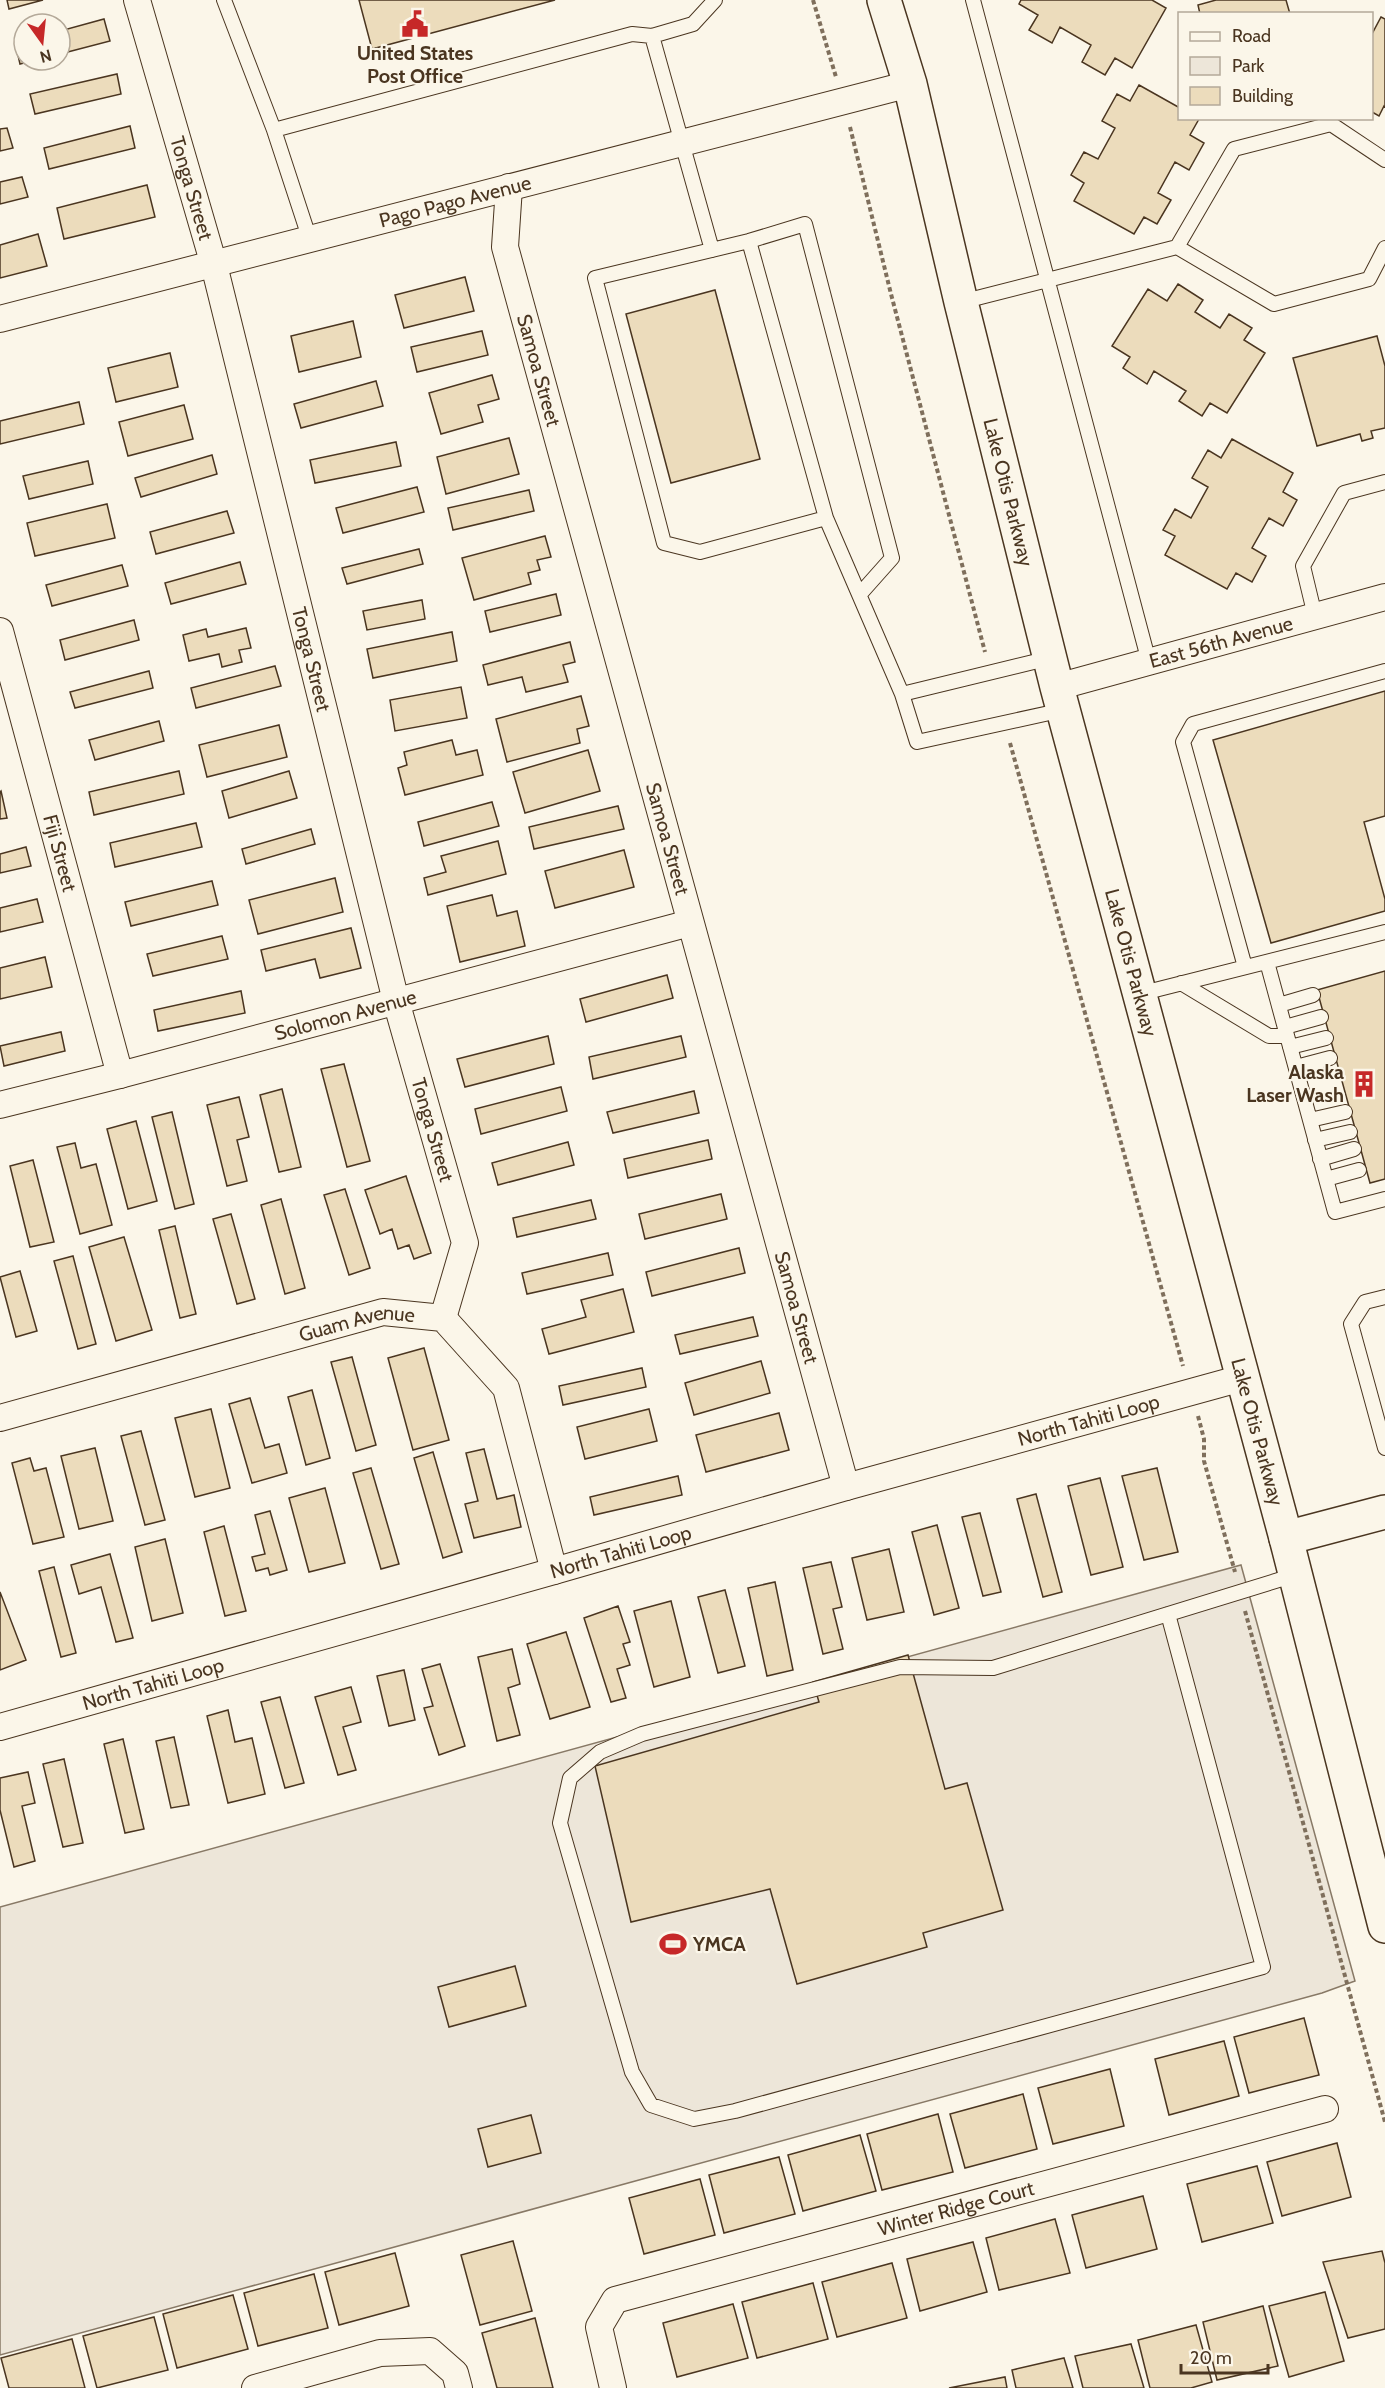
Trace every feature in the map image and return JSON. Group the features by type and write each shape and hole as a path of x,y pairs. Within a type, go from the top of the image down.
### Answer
{"main road":[{"name":"Lake Otis Parkway","path":"884,0 910,84 961,302 1057,685 1286,1538 1385,1926"},
{"path":"1286,1538 1385,1512"}],"street":[{"name":"Tonga Street","path":"137,0 214,265 396,1001 465,1243 443,1318"},
{"name":"Pago Pago Avenue","path":"0,319 910,84"},
{"name":"Samoa Street","path":"509,187 505,247 846,1487"},
{"name":"East 56th Avenue","path":"1057,685 1385,597"},
{"name":"Fiji Street","path":"0,631 120,1075"},
{"name":"Solomon Avenue","path":"0,1105 690,922"},
{"name":"Guam Avenue","path":"0,1418 383,1312 443,1318 506,1388 554,1572"},
{"name":"North Tahiti Loop","path":"0,1727 554,1572 846,1487 1242,1378"},
{"name":"Winter Ridge Court","path":"613,2388 599,2327 615,2300 1325,2109"},
{"path":"255,2388 380,2353 430,2350 455,2373 459,2388"}],"lane":[{"path":"224,0 274,130 310,240"},
{"path":"274,130 632,34 652,36 693,24 716,0"},
{"path":"973,0 1149,662"},
{"path":"652,36 712,250"},
{"path":"1177,248 1234,149 1331,124 1385,160"},
{"path":"826,518 700,552 664,543 595,278 749,241 806,224 892,558 860,594"},
{"path":"749,241 826,518 902,694 917,742 1004,723 1057,685"},
{"path":"961,302 1177,248 1274,304 1369,279 1385,248"},
{"path":"1315,616 1303,566 1344,493 1385,482"},
{"path":"902,694 991,671 1057,685"},
{"path":"1245,967 1183,742 1193,724 1385,671"},
{"path":"1139,993 1385,932"},
{"path":"1268,962 1335,1212 1385,1199"},
{"path":"1181,983 1269,1036 1326,1038"},
{"path":"1279,1005 1313,995"},
{"path":"1288,1036 1321,1017"},
{"path":"1296,1067 1330,1058"},
{"path":"1310,1120 1345,1112"},
{"path":"1315,1140 1350,1132"},
{"path":"1320,1159 1354,1149"},
{"path":"1326,1179 1359,1170"},
{"path":"1385,1297 1365,1302 1351,1324 1385,1448"},
{"path":"1168,1614 1263,1967 735,2111 694,2119 651,2105 632,2072 561,1823 570,1778 600,1752 642,1734 900,1667 993,1668 1240,1591 1295,1575"}],"path":[{"path":"813,0 844,101 894,305 991,671"},
{"path":"1004,723 1204,1439 1204,1461 1385,2122"}],"green space":[{"name":"YMCA","path":"1241,1565 1355,1981 1322,1993 0,2355 0,1907"}],"building":[{"path":"7,0 43,0 9,9"},
{"name":"United States Post Office","path":"359,0 555,0 372,49"},
{"path":"1021,0 1152,0 1166,8 1132,68 1115,58 1105,75 1082,62 1091,45 1060,27 1052,43 1029,30 1038,15 1019,4"},
{"path":"1216,0 1286,0 1289,12 1200,12 1198,5"},
{"path":"1381,17 1385,19 1385,107 1379,116 1373,113 1373,32"},
{"path":"104,19 110,41 72,51 72,28"},
{"path":"117,74 121,94 35,114 30,94"},
{"path":"1139,85 1178,107 1178,120 1198,120 1190,135 1204,143 1189,170 1175,162 1158,193 1171,200 1157,224 1144,217 1134,234 1074,201 1084,183 1071,175 1084,152 1098,159 1115,128 1102,121 1117,94 1130,101"},
{"path":"130,126 135,148 49,169 44,148"},
{"path":"7,128 13,148 0,151 0,129"},
{"path":"22,177 28,197 0,204 0,182"},
{"path":"147,185 155,217 64,239 57,208"},
{"path":"38,234 47,266 0,278 0,245"},
{"path":"465,277 474,311 404,328 395,295"},
{"path":"1178,284 1203,300 1195,312 1220,328 1229,314 1252,328 1244,340 1265,353 1227,413 1210,403 1202,416 1179,401 1186,391 1154,371 1147,384 1123,368 1130,357 1112,346 1148,289 1167,301"},
{"path":"715,290 760,459 671,483 626,314"},
{"path":"353,321 361,357 299,372 291,336"},
{"path":"482,331 488,355 417,372 411,347"},
{"path":"1377,336 1385,366 1385,428 1371,431 1373,438 1362,441 1360,434 1317,446 1293,358"},
{"path":"170,353 178,387 116,402 108,368"},
{"path":"492,375 499,399 478,405 483,422 441,434 429,393"},
{"path":"376,381 383,406 301,428 294,404"},
{"path":"79,402 84,424 0,444 0,421"},
{"path":"184,405 193,439 128,456 119,422"},
{"path":"509,438 519,474 446,494 437,457"},
{"path":"1232,439 1293,473 1283,492 1297,500 1283,526 1269,518 1252,548 1266,556 1252,582 1236,573 1227,589 1165,555 1175,536 1163,530 1175,509 1191,518 1208,487 1192,478 1208,450 1221,458"},
{"path":"396,442 401,466 315,483 310,460"},
{"path":"212,455 217,474 141,497 135,478"},
{"path":"88,461 93,484 29,499 23,476"},
{"path":"417,487 424,512 343,533 336,508"},
{"path":"529,490 534,511 453,530 448,508"},
{"path":"107,504 115,538 35,556 27,523"},
{"path":"227,511 234,533 156,554 150,532"},
{"path":"545,536 551,557 537,560 540,570 528,573 531,584 474,600 462,558"},
{"path":"419,549 423,564 347,584 342,568"},
{"path":"240,562 246,584 171,604 165,583"},
{"path":"122,565 128,586 52,606 46,585"},
{"path":"556,594 561,615 490,632 485,611"},
{"path":"422,600 425,619 367,630 363,611"},
{"path":"134,620 139,640 65,660 60,640"},
{"path":"246,628 251,648 239,650 242,662 222,667 219,654 189,661 183,635 206,629 208,637"},
{"path":"452,632 457,661 373,678 367,649"},
{"path":"570,642 575,662 563,665 568,682 526,692 522,677 488,685 483,665"},
{"path":"275,666 281,686 196,708 191,688"},
{"path":"149,671 153,688 75,708 70,692"},
{"path":"461,687 467,718 395,731 390,700"},
{"path":"1385,691 1385,816 1364,822 1385,899 1385,911 1271,943 1213,740"},
{"path":"581,696 589,726 577,729 580,743 507,762 496,719"},
{"path":"159,721 164,741 95,760 89,740"},
{"path":"279,725 287,757 207,777 199,745"},
{"path":"452,740 456,755 477,750 483,775 405,795 398,768 407,765 404,752"},
{"path":"588,750 600,791 525,813 513,772"},
{"path":"179,771 184,794 94,815 89,792"},
{"path":"289,771 297,798 229,818 222,791"},
{"path":"0,792 7,818 0,819"},
{"path":"492,802 499,826 424,846 418,822"},
{"path":"618,806 624,829 534,849 529,827"},
{"path":"196,823 202,847 115,867 110,843"},
{"path":"311,829 315,844 246,864 242,849"},
{"path":"498,841 506,874 428,895 424,878 446,872 441,856"},
{"path":"26,847 31,866 0,873 0,854"},
{"path":"624,850 634,887 555,908 545,871"},
{"path":"335,878 343,912 258,934 249,900"},
{"path":"212,881 218,905 131,926 125,902"},
{"path":"492,895 497,916 517,911 525,946 460,962 447,906"},
{"path":"37,899 43,922 0,932 0,908"},
{"path":"351,928 361,968 320,978 315,959 266,971 261,950"},
{"path":"222,936 228,959 153,976 147,954"},
{"path":"45,957 52,987 0,999 0,968"},
{"name":"Alaska Laser Wash","path":"1385,971 1385,1179 1370,1183 1317,990"},
{"path":"667,975 673,998 586,1022 580,999"},
{"path":"241,991 245,1013 158,1031 154,1010"},
{"path":"61,1032 65,1051 4,1066 0,1046"},
{"path":"548,1036 554,1064 465,1087 457,1059"},
{"path":"681,1036 686,1057 593,1079 589,1057"},
{"path":"344,1064 370,1161 347,1167 321,1069"},
{"path":"561,1087 567,1111 481,1134 475,1109"},
{"path":"282,1089 301,1167 279,1172 260,1095"},
{"path":"694,1091 699,1113 613,1133 607,1112"},
{"path":"239,1097 249,1137 237,1140 247,1181 227,1186 207,1105"},
{"path":"172,1112 194,1204 175,1209 152,1117"},
{"path":"136,1121 157,1201 128,1209 107,1129"},
{"path":"708,1140 712,1159 628,1178 624,1159"},
{"path":"568,1142 574,1165 498,1185 492,1163"},
{"path":"75,1143 81,1168 96,1164 112,1225 80,1234 57,1147"},
{"path":"33,1160 54,1242 30,1247 10,1166"},
{"path":"406,1176 431,1253 414,1259 409,1245 398,1249 392,1229 380,1234 365,1190"},
{"path":"345,1189 370,1268 349,1275 324,1195"},
{"path":"721,1194 727,1219 645,1239 639,1214"},
{"path":"281,1199 305,1288 285,1294 261,1205"},
{"path":"591,1200 596,1219 517,1237 513,1218"},
{"path":"231,1214 255,1299 237,1304 213,1219"},
{"path":"175,1226 196,1314 180,1318 159,1230"},
{"path":"124,1237 152,1330 116,1341 89,1247"},
{"path":"739,1248 745,1273 652,1296 646,1272"},
{"path":"608,1253 613,1275 527,1294 522,1273"},
{"path":"73,1256 96,1344 78,1349 54,1261"},
{"path":"20,1271 37,1331 16,1337 0,1277"},
{"path":"623,1289 634,1332 549,1354 542,1329 586,1317 581,1300"},
{"path":"753,1317 758,1336 680,1354 675,1335"},
{"path":"424,1348 449,1440 413,1450 388,1358"},
{"path":"352,1357 376,1445 356,1451 331,1362"},
{"path":"761,1361 770,1393 694,1415 685,1383"},
{"path":"642,1368 646,1387 563,1405 559,1386"},
{"path":"312,1390 330,1458 306,1465 288,1397"},
{"path":"250,1398 265,1448 279,1444 287,1473 252,1483 229,1404"},
{"path":"211,1409 230,1488 195,1497 175,1418"},
{"path":"649,1409 657,1441 585,1459 577,1427"},
{"path":"779,1413 789,1450 706,1472 696,1435"},
{"path":"141,1431 165,1520 145,1525 121,1436"},
{"path":"95,1448 113,1521 79,1529 61,1456"},
{"path":"484,1449 497,1499 514,1495 521,1527 474,1538 465,1504 478,1501 466,1453"},
{"path":"433,1452 462,1552 443,1558 414,1458"},
{"path":"30,1458 34,1471 46,1468 64,1537 33,1544 12,1463"},
{"path":"371,1468 399,1564 381,1569 353,1473"},
{"path":"1157,1468 1178,1552 1144,1560 1122,1476"},
{"path":"678,1476 682,1495 594,1515 590,1497"},
{"path":"1100,1478 1123,1567 1091,1575 1068,1486"},
{"path":"325,1488 345,1563 309,1572 289,1498"},
{"path":"1036,1494 1062,1592 1043,1597 1017,1499"},
{"path":"270,1511 287,1570 270,1575 268,1568 256,1571 252,1557 265,1554 255,1515"},
{"path":"980,1513 1001,1592 983,1596 962,1517"},
{"path":"937,1525 959,1608 934,1615 912,1532"},
{"path":"224,1526 246,1611 225,1616 204,1532"},
{"path":"165,1539 183,1613 152,1621 135,1547"},
{"path":"889,1549 904,1612 867,1620 852,1558"},
{"path":"110,1554 133,1638 116,1642 101,1587 79,1594 71,1565"},
{"path":"831,1562 842,1607 833,1609 843,1649 823,1654 803,1568"},
{"path":"54,1567 76,1653 61,1657 39,1571"},
{"path":"775,1582 793,1670 767,1676 748,1588"},
{"path":"725,1590 745,1666 718,1673 698,1597"},
{"path":"0,1592 26,1660 0,1670"},
{"path":"671,1601 690,1677 654,1687 634,1611"},
{"path":"618,1606 630,1642 623,1644 630,1665 617,1669 626,1698 611,1702 584,1618"},
{"path":"566,1632 590,1707 550,1719 527,1644"},
{"path":"512,1649 520,1684 508,1688 520,1735 497,1741 478,1657"},
{"path":"908,1655 945,1789 967,1783 1003,1910 923,1933 927,1947 797,1984 770,1889 631,1922 595,1766 819,1702 813,1682"},
{"path":"440,1664 465,1746 439,1755 424,1708 433,1706 422,1669"},
{"path":"404,1670 415,1720 389,1726 377,1676"},
{"path":"351,1687 361,1722 343,1727 356,1770 338,1775 315,1697"},
{"path":"280,1697 304,1783 285,1788 261,1702"},
{"path":"228,1710 235,1742 252,1738 265,1794 228,1803 207,1716"},
{"path":"174,1737 189,1805 171,1808 156,1741"},
{"path":"123,1739 144,1829 125,1833 104,1744"},
{"path":"64,1759 83,1843 63,1847 43,1764"},
{"path":"28,1772 35,1803 22,1806 35,1861 14,1867 0,1810 0,1778"},
{"path":"515,1966 526,2006 449,2027 438,1987"},
{"path":"1304,2018 1319,2075 1249,2093 1234,2037"},
{"path":"1224,2041 1239,2096 1169,2115 1155,2059"},
{"path":"1110,2069 1124,2126 1053,2144 1038,2088"},
{"path":"1023,2094 1037,2149 965,2168 950,2114"},
{"path":"938,2114 953,2172 882,2190 867,2134"},
{"path":"531,2115 541,2153 488,2167 478,2129"},
{"path":"860,2135 876,2191 803,2211 788,2155"},
{"path":"1337,2143 1351,2197 1282,2216 1267,2162"},
{"path":"779,2157 795,2214 724,2233 709,2175"},
{"path":"1257,2166 1273,2223 1202,2242 1187,2184"},
{"path":"700,2179 715,2235 644,2254 629,2198"},
{"path":"1143,2196 1157,2249 1086,2268 1072,2215"},
{"path":"1055,2219 1070,2273 999,2290 986,2238"},
{"path":"513,2241 532,2311 480,2325 461,2255"},
{"path":"973,2242 987,2292 920,2311 907,2259"},
{"path":"1382,2251 1385,2263 1385,2329 1348,2338 1323,2262"},
{"path":"395,2253 409,2306 339,2325 325,2272"},
{"path":"892,2263 907,2318 837,2337 822,2282"},
{"path":"314,2274 328,2328 258,2346 244,2293"},
{"path":"813,2283 828,2339 757,2358 742,2302"},
{"path":"1325,2292 1344,2361 1289,2377 1269,2306"},
{"path":"233,2295 248,2349 177,2368 163,2314"},
{"path":"733,2304 748,2358 677,2377 663,2323"},
{"path":"1263,2306 1278,2366 1217,2380 1203,2322"},
{"path":"154,2317 168,2370 97,2388 83,2336"},
{"path":"535,2318 553,2388 497,2388 482,2333"},
{"path":"1196,2325 1212,2382 1191,2388 1150,2388 1138,2340"},
{"path":"72,2339 85,2388 9,2388 1,2358"},
{"path":"1131,2344 1144,2388 1083,2388 1075,2356"},
{"path":"1064,2358 1073,2388 1016,2388 1012,2370"},
{"path":"1005,2377 1007,2388 949,2388"}],"place":[{"name":"United States Post Office","path":"415,24"},
{"name":"Alaska Laser Wash","path":"1364,1084"},
{"name":"YMCA","path":"673,1944"}]}
